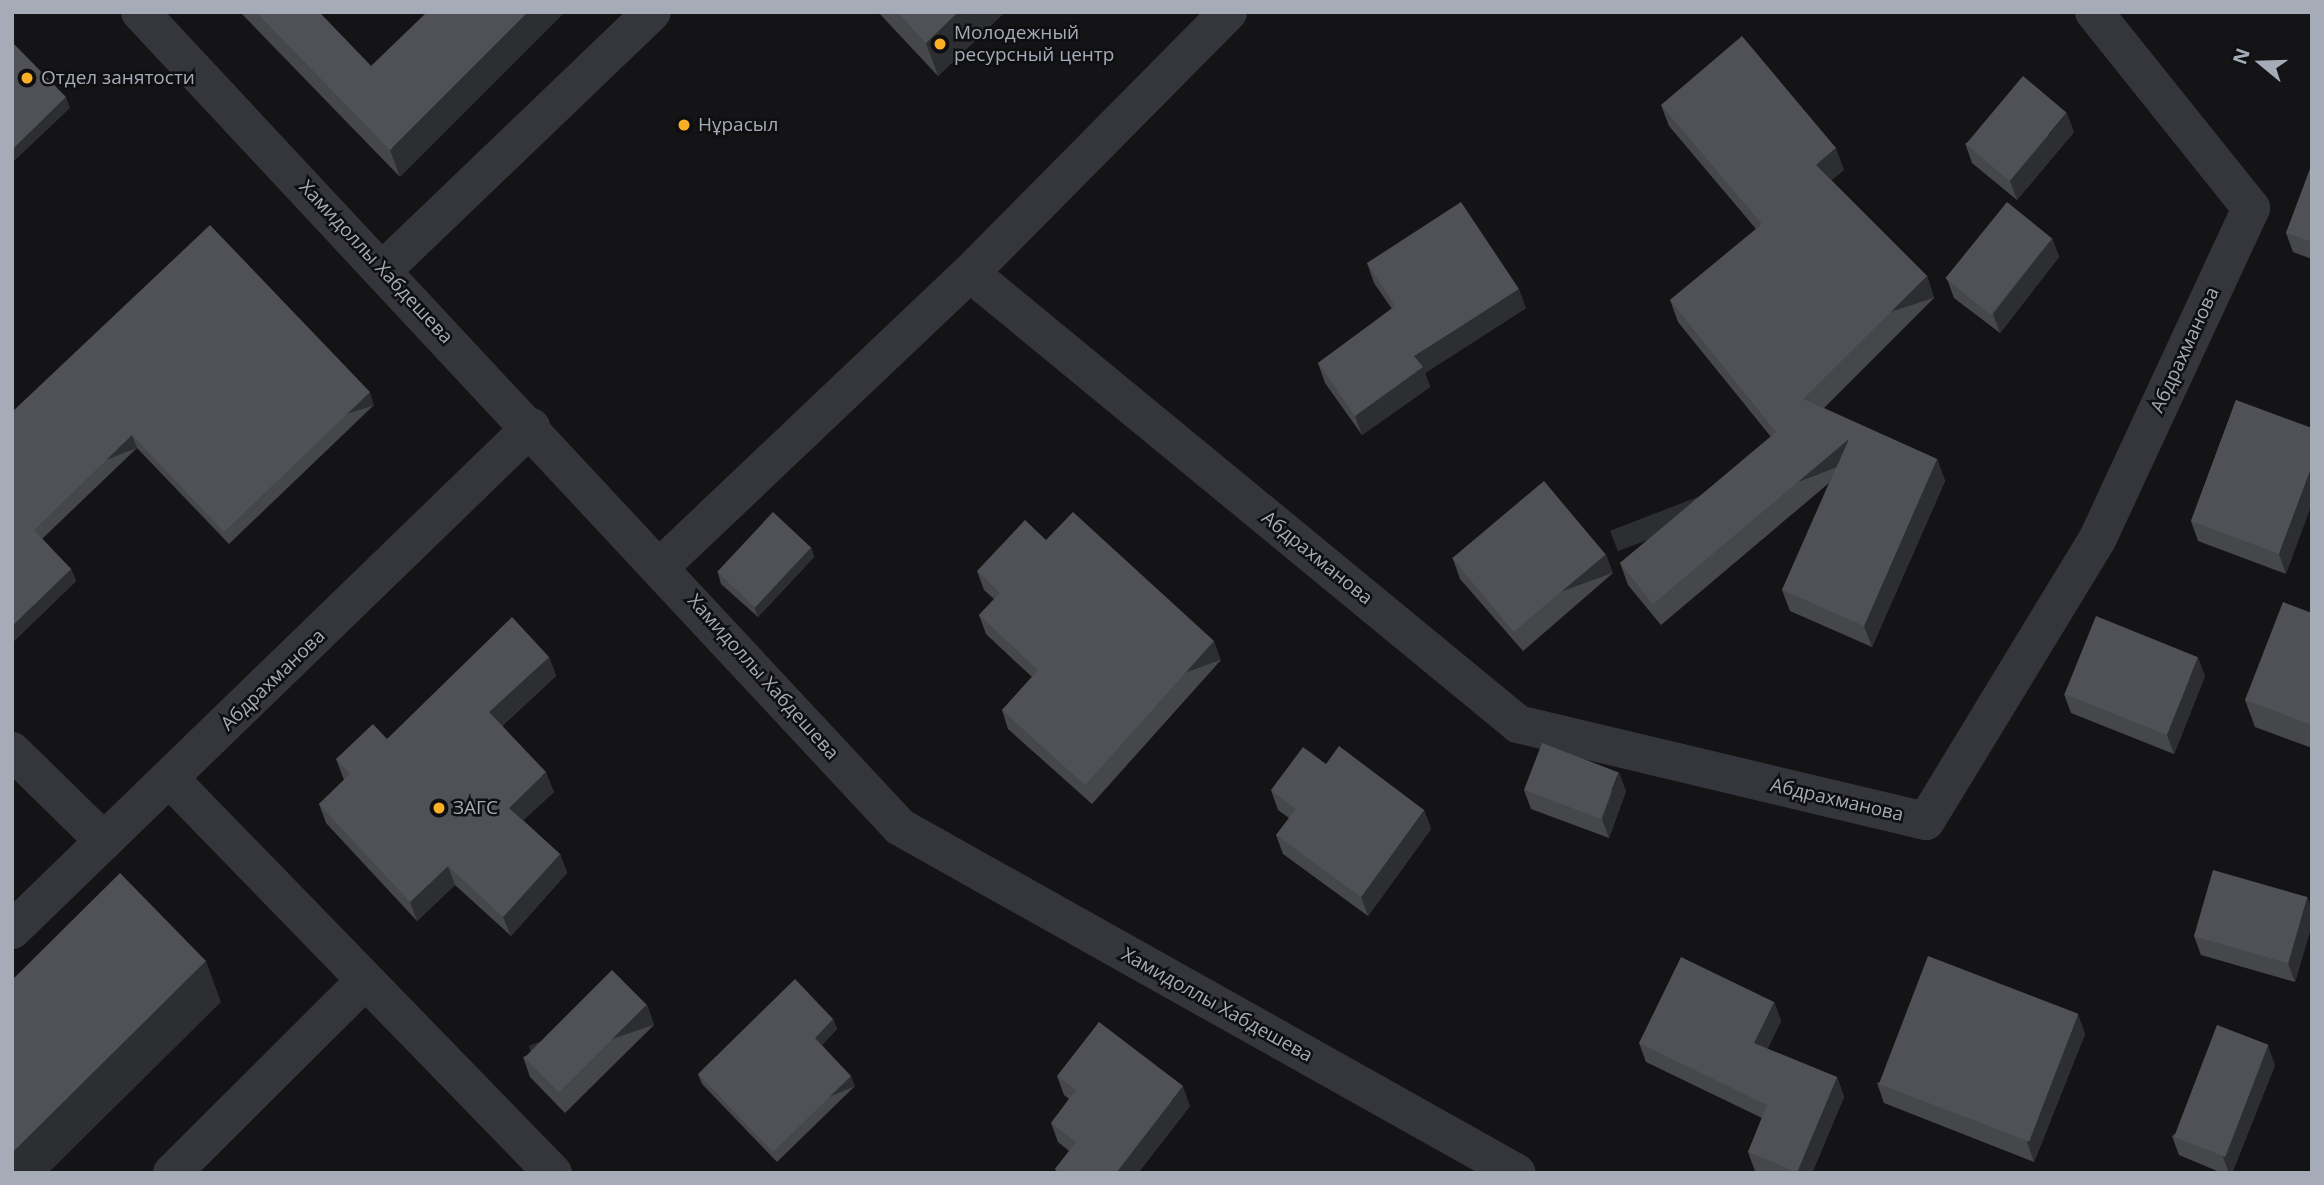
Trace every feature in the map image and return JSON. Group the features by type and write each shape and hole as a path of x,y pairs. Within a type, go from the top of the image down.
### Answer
{"street":[{"name":"Хамидоллы Хабдешева","path":"140,12 661,566 900,827 1517,1173"},
{"path":"384,269 652,12"},
{"path":"661,566 970,273 1228,12"},
{"name":"Абдрахманова","path":"970,273 1518,724 1926,821 2098,540 2251,208 2094,12"},
{"name":"Абдрахманова","path":"12,930 171,780 531,427"},
{"path":"12,751 104,841"},
{"path":"171,780 553,1173"},
{"path":"172,1173 365,981"}],"building":[{"path":"256,12 319,12 371,66 427,12 528,12 390,150"},
{"path":"897,12 958,12 926,43"},
{"path":"1742,36 1836,148 1816,165 1927,276 1803,399 1937,459 1864,626 1782,590 1849,439 1653,604 1620,563 1776,432 1670,300 1762,224 1661,105"},
{"name":"Отдел занятости","path":"12,42 66,97 12,150"},
{"path":"2023,76 2067,113 2009,181 1966,144"},
{"path":"2312,166 2312,242 2286,233"},
{"path":"1461,202 1519,289 1414,356 1423,367 1355,416 1318,363 1395,306 1367,263"},
{"path":"2007,202 2052,239 1990,315 1945,278"},
{"path":"210,225 370,392 224,532 132,435 34,530 71,569 12,626 12,412"},
{"path":"2236,400 2312,428 2312,466 2279,554 2191,521"},
{"path":"1544,481 1606,555 1514,632 1452,558"},
{"path":"773,512 811,547 755,607 717,572"},
{"path":"1073,512 1214,641 1085,785 1002,710 1038,670 979,615 1000,593 977,571 1025,520 1046,540"},
{"path":"2283,602 2312,613 2312,725 2245,700"},
{"path":"2096,616 2198,657 2167,735 2065,694"},
{"name":"ЗАГС","path":"512,617 549,657 489,712 546,772 509,808 560,854 503,917 448,866 410,902 319,804 350,774 336,759 373,724 387,739"},
{"path":"1542,743 1619,772 1601,819 1524,790"},
{"path":"1339,746 1424,810 1361,897 1276,835 1296,809 1271,790 1303,747 1326,764"},
{"path":"2213,870 2307,897 2288,963 2194,936"},
{"path":"120,873 206,961 12,1153 12,980"},
{"path":"1928,956 2078,1014 2029,1142 1879,1084"},
{"path":"1681,957 1774,1002 1754,1043 1837,1077 1797,1172 1748,1152 1767,1105 1639,1043"},
{"path":"612,970 647,1005 559,1092 524,1058"},
{"path":"795,979 833,1019 815,1038 851,1076 773,1152 698,1074"},
{"path":"1099,1022 1183,1086 1116,1173 1060,1173 1055,1169 1076,1142 1051,1123 1076,1090 1057,1076"},
{"path":"2217,1025 2268,1045 2225,1157 2174,1137"}],"place":[{"name":"Молодежный ресурсный центр","path":"940,44"},
{"name":"Отдел занятости","path":"27,78"},
{"name":"Нұрасыл","path":"684,125"},
{"name":"ЗАГС","path":"439,808"}]}
